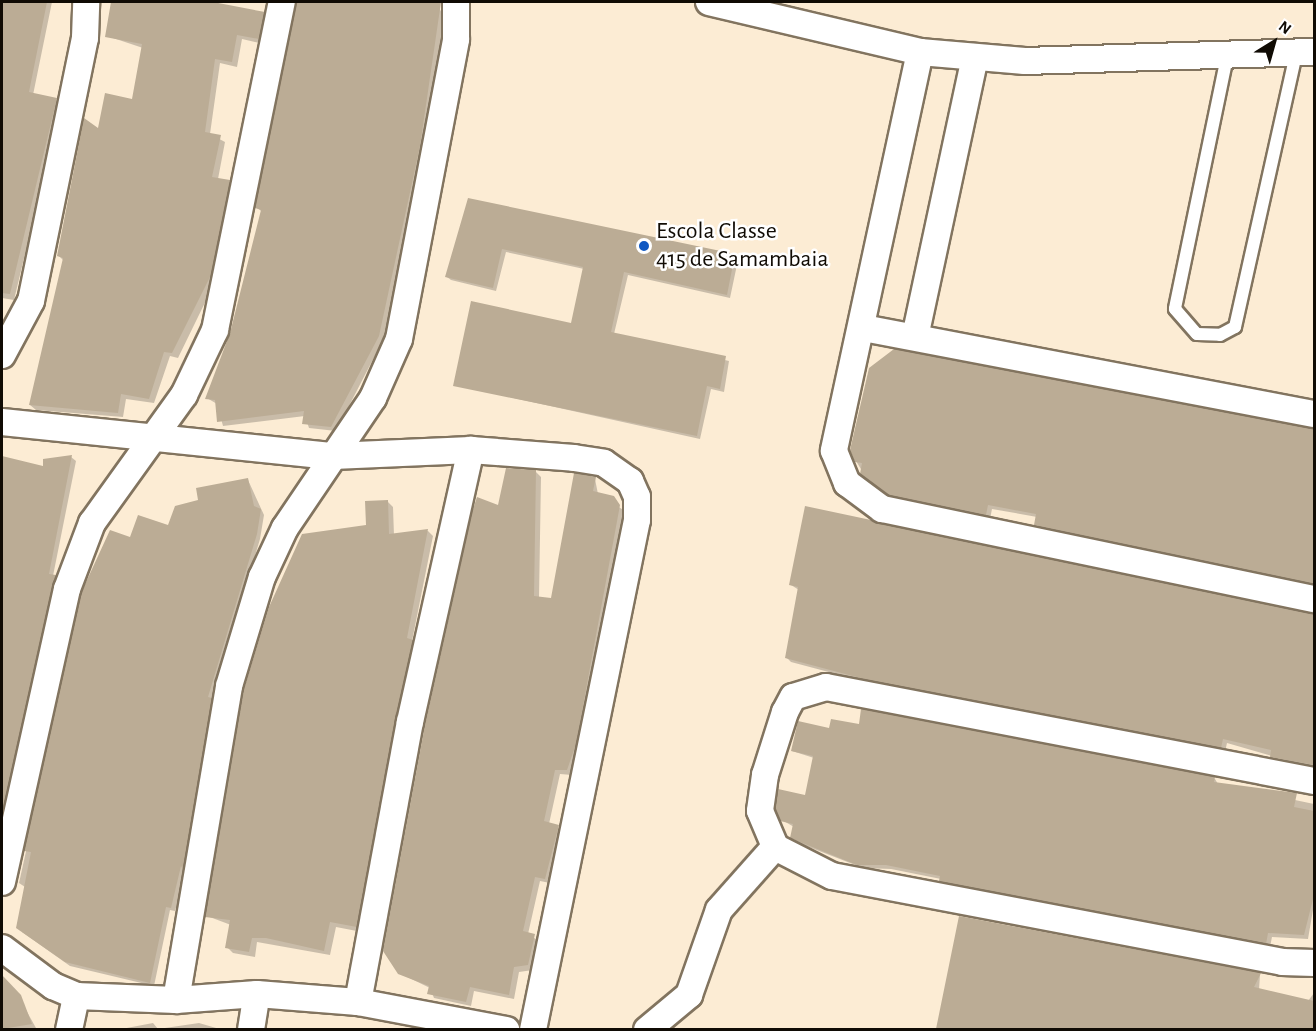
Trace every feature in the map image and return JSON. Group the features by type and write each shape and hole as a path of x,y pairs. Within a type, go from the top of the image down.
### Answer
{"street":[{"path":"2,355 34,290 85,38 86,2"},
{"path":"2,882 67,590 92,523 184,395 216,330 282,2"},
{"path":"176,1000 229,686 262,577 285,528 373,398 399,339 456,39 456,2"},
{"path":"709,2 920,52 975,57 1025,61 1227,57 1305,52"},
{"path":"920,52 863,328 834,452 860,496 882,509 1314,600"},
{"path":"915,338 975,57"},
{"path":"863,328 1314,414"},
{"path":"2,422 151,441 333,456 471,450 604,463 630,482 638,497 588,778 533,1029"},
{"path":"358,1002 410,722 471,450"},
{"path":"1314,781 825,687 806,690 793,697 785,712 765,775 760,811 775,847 832,876 1282,962 1314,963"},
{"path":"647,1029 689,995 719,910 775,847"},
{"path":"2,948 53,986 76,996 176,1000 257,994 358,1002 444,1023 506,1029"},
{"path":"251,1029 257,994"},
{"path":"69,1029 76,996"}],"lane":[{"path":"1227,57 1175,309 1197,334 1220,335 1235,327 1305,52"}],"building":[{"path":"2,2 47,2 29,92 57,98 10,294 2,293"},
{"path":"111,2 213,2 265,12 259,39 237,35 232,62 215,59 205,132 221,135 212,177 230,180 211,275 172,353 164,352 149,399 121,394 118,413 29,405 63,258 57,256 84,118 98,128 105,93 132,99 142,44 105,37"},
{"path":"297,2 441,2 420,146 379,336 331,427 302,424 304,411 217,422 215,400 205,399 230,333 261,210 255,208"},
{"path":"468,198 735,254 727,295 624,272 611,332 726,356 720,389 707,386 697,436 453,386 471,301 571,323 583,267 502,249 493,288 445,277"},
{"path":"894,349 1314,429 1314,584 1034,525 1036,514 988,505 986,515 888,495 860,474 862,463 855,462 850,450 869,368"},
{"path":"72,455 49,574 56,575 2,815 2,456 43,466 43,459"},
{"path":"506,468 536,470 534,596 551,598 574,473 596,477 593,491 614,496 620,505 576,744 567,770 555,770 544,821 559,825 545,879 535,877 523,931 535,934 528,965 514,967 509,995 470,987 466,1002 427,994 429,986 398,974 383,951 425,725 473,509 477,497 498,505"},
{"path":"248,478 254,506 261,509 257,534 208,697 212,698 183,870 181,866 171,908 166,907 150,983 65,962 16,928 31,852 24,851 81,593 110,530 130,537 138,515 168,525 175,506 198,500 196,488"},
{"path":"388,500 389,534 428,529 407,638 413,640 357,927 330,922 324,951 266,938 252,938 249,952 225,948 230,920 205,917 244,689 269,607 302,534 366,525 365,501"},
{"path":"805,506 1314,614 1314,765 1270,757 1271,750 1223,739 1221,748 864,679 785,658 798,587 789,585"},
{"path":"861,709 1215,777 1214,782 1297,793 1294,807 1314,811 1314,895 1304,935 1268,933 1266,944 939,881 940,876 886,865 857,865 790,838 793,824 780,821 775,809 778,789 805,795 813,756 791,751 798,721 829,728 831,719 859,724"},
{"path":"959,916 1261,973 1254,987 1314,1001 1314,1029 936,1029"},
{"path":"2,975 21,995 32,1024 2,1029"}],"place":[{"name":"Escola Classe 415 de Samambaia","path":"644,246"}]}
